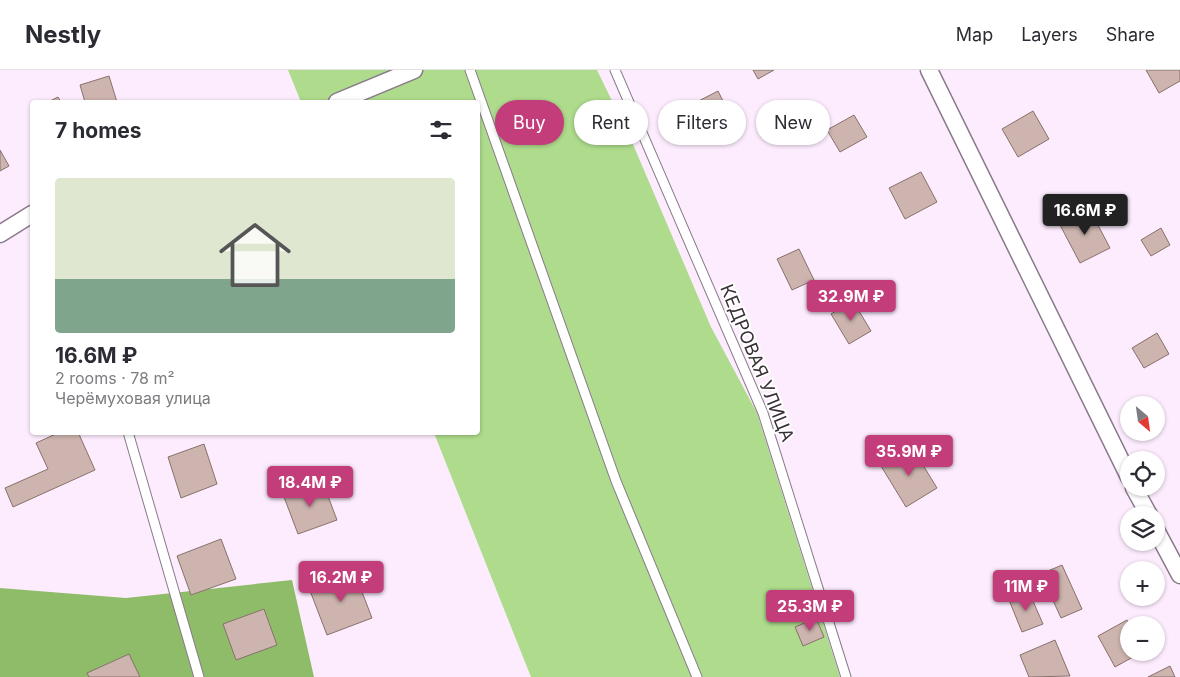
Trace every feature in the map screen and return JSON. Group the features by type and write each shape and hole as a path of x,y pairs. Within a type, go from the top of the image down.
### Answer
{"street":[{"path":"342,100 414,70"},
{"path":"929,70 1120,459"},
{"path":"0,234 30,215"},
{"path":"1165,547 1180,575"}],"lane":[{"path":"470,70 616,480 697,677"},
{"name":"КЕДРОВАЯ УЛИЦА","path":"615,70 763,413 846,677"},
{"path":"129,435 199,677"}],"green space":[{"path":"288,70 597,70 612,100 574,100 574,145 633,145 711,327 757,413 840,677 531,677 435,435 480,435 480,100 300,100"},
{"path":"292,580 314,677 0,677 0,588 126,598"}],"building":[{"path":"753,70 774,70 758,79"},
{"path":"1146,70 1180,70 1180,81 1159,93"},
{"path":"109,76 116,100 84,100 80,85"},
{"path":"718,91 722,100 701,100"},
{"path":"1033,111 1049,139 1018,157 1002,129"},
{"path":"854,115 867,137 840,152 830,135 830,128"},
{"path":"0,150 9,166 0,171"},
{"path":"921,172 937,202 905,219 889,188"},
{"path":"1090,210 1110,248 1080,263 1060,225"},
{"path":"1161,228 1170,245 1151,256 1141,240"},
{"path":"799,249 814,280 792,290 777,259"},
{"path":"853,301 871,331 849,344 831,314"},
{"path":"1157,333 1169,354 1144,368 1132,348"},
{"path":"53,435 79,435 95,470 13,507 5,488 48,469 36,443"},
{"path":"204,444 217,484 181,498 168,457"},
{"path":"912,447 937,488 906,507 881,466"},
{"path":"323,483 337,520 298,534 284,497"},
{"path":"221,539 236,579 191,595 177,556"},
{"path":"1062,565 1082,609 1061,618 1041,574"},
{"path":"354,571 372,618 327,635 309,588"},
{"path":"1029,592 1043,624 1022,632 1009,600"},
{"path":"264,609 277,645 236,660 223,624"},
{"path":"816,618 824,637 803,646 795,627"},
{"path":"1120,624 1120,661 1126,661 1115,667 1098,636"},
{"path":"1055,640 1070,676 1029,677 1020,655"},
{"path":"129,654 140,677 89,677 87,673"},
{"path":"1170,666 1175,677 1148,677"}]}
